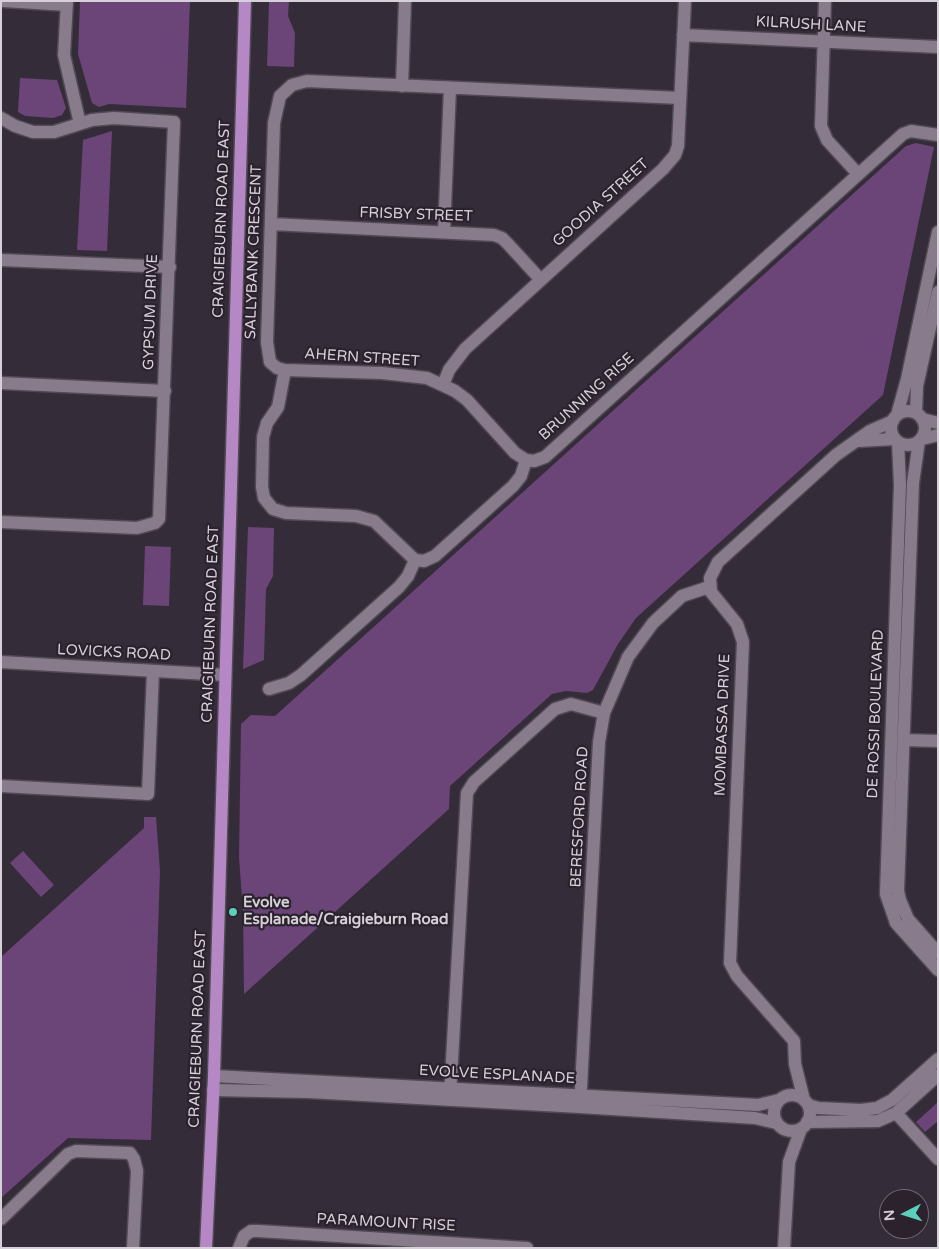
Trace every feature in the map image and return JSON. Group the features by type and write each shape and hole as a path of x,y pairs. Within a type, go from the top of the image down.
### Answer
{"main road":[{"name":"CRAIGIEBURN ROAD EAST","path":"206,1248 214,1076 245,1"}],"street":[{"path":"4,1 67,3 64,55 80,124"},
{"path":"402,86 405,1"},
{"name":"GOODIA STREET","path":"443,385 449,370 464,349 670,161 678,146 685,1"},
{"path":"825,1 821,126 827,140 858,174"},
{"name":"KILRUSH LANE","path":"683,35 938,47"},
{"name":"SALLYBANK CRESCENT","path":"285,370 273,365 267,353 274,123 277,103 286,89 296,83 308,81 450,88"},
{"path":"444,232 450,88 680,98"},
{"name":"GYPSUM DRIVE","path":"1,118 15,126 34,132 54,132 92,120 114,118 174,122 161,512 155,523 137,528 1,522"},
{"name":"BRUNNING RISE","path":"526,460 534,461 545,457 906,132 917,131 938,135"},
{"name":"FRISBY STREET","path":"271,224 486,234 502,238 541,280"},
{"path":"896,440 891,430 908,379 938,232"},
{"path":"1,260 170,267"},
{"path":"921,440 925,429 919,416 917,386 938,292"},
{"path":"285,370 278,407 267,424 263,437 262,487 268,504 273,509 286,513 366,518 382,526 405,552 416,560 431,559 513,486 521,476 526,460"},
{"name":"AHERN STREET","path":"285,370 403,375 427,378 443,385 466,400 515,453 526,460"},
{"path":"1,383 166,390"},
{"path":"710,587 711,573 718,562 836,455 906,411 938,423"},
{"path":"857,441 896,440 909,445 938,435"},
{"name":"DE ROSSI BOULEVARD","path":"896,440 901,472 886,894 896,923 938,970"},
{"name":"DE ROSSI BOULEVARD","path":"921,440 913,475 898,891 908,919 938,953"},
{"path":"269,690 289,683 300,675 399,587 408,576 416,560"},
{"name":"BERESFORD ROAD","path":"580,1101 599,752 604,713 624,666 653,623 682,596 710,587"},
{"name":"MOMBASSA DRIVE","path":"710,587 713,596 737,624 743,642 730,963 737,976 791,1036 795,1045 795,1064 806,1103"},
{"name":"LOVICKS ROAD","path":"1,662 225,675"},
{"path":"1,786 148,794 152,671"},
{"path":"450,1094 466,793 478,779 555,709 571,704 604,713"},
{"path":"904,740 938,741"},
{"path":"789,1162 773,1111 781,1099 794,1095 806,1103 861,1110 877,1108 892,1100 938,1059"},
{"name":"MOMBASSA DRIVE","path":"781,1099 795,1064"},
{"path":"778,1125 790,1132 804,1126 870,1122 896,1113 938,1075"},
{"name":"EVOLVE ESPLANADE","path":"214,1076 450,1094 580,1101 758,1105 781,1099"},
{"name":"EVOLVE ESPLANADE","path":"213,1090 450,1094"},
{"name":"EVOLVE ESPLANADE","path":"580,1101 755,1118 778,1125"},
{"path":"784,1248 789,1162 810,1111 806,1103"},
{"path":"896,1113 938,1159"},
{"path":"1,1219 68,1154 76,1151 130,1154 134,1159 137,1171 133,1248"},
{"name":"PARAMOUNT RISE","path":"241,1242 251,1231 258,1231 353,1242 527,1248"}],"shaded area":[{"path":"80,1 190,1 186,108 109,104 99,107 92,103 78,54"},
{"path":"269,1 289,1 288,16 295,33 294,67 267,66"},
{"path":"20,78 57,80 66,108 62,115 53,118 25,116 18,112"},
{"path":"112,131 107,251 77,250 83,140"},
{"path":"916,143 934,147 883,395 636,618 618,644 593,690 587,693 566,691 552,694 450,786 449,809 244,994 243,911 239,858 241,724 251,715 275,716 906,146"},
{"path":"248,527 274,528 273,576 266,589 264,660 243,669"},
{"path":"145,546 171,547 169,606 143,605"},
{"path":"144,817 156,817 160,871 151,1140 68,1138 1,1198 1,957 144,828"},
{"path":"23,851 54,885 41,897 10,863"},
{"path":"938,1102 938,1121 925,1132 916,1122"}],"place":[{"name":"Evolve Esplanade/Craigieburn Road","path":"233,912"}]}
